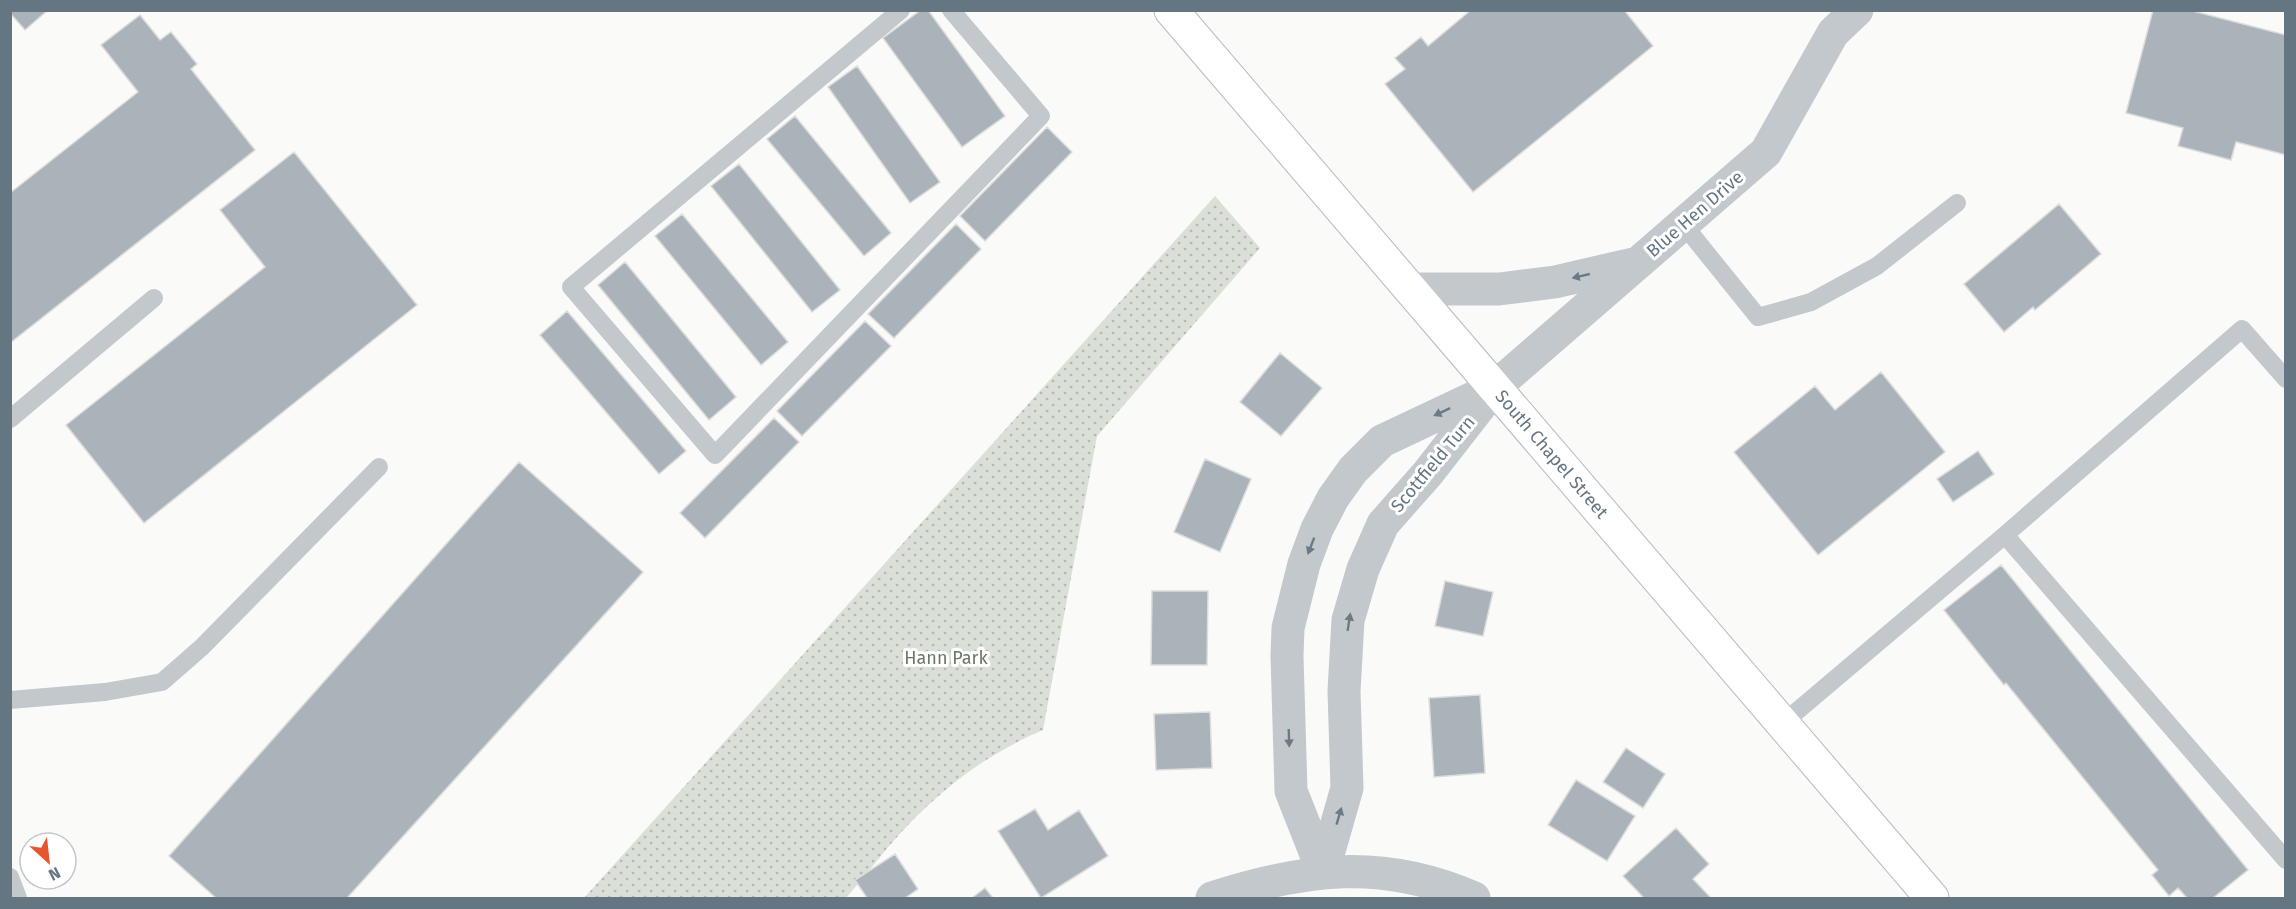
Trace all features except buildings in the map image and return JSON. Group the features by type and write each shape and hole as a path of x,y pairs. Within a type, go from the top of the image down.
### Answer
{"main road":[{"name":"South Chapel Street","path":"1171,10 1932,898"}],"street":[{"name":"Blue Hen Drive","path":"1495,387 1766,152 1833,33 1857,10"},
{"path":"1411,289 1499,289 1555,282 1638,263"},
{"name":"Scottfield Turn","path":"1323,872 1291,791 1288,628 1304,564 1317,529 1333,498 1353,470 1382,441 1495,387"},
{"name":"Scottfield Turn","path":"1323,872 1347,788 1345,652 1348,620 1363,568 1383,524 1428,473 1495,387"},
{"path":"1212,898 1252,885 1323,872 1363,870 1409,877 1451,888 1474,898"}],"lane":[{"path":"901,10 571,287 715,455 1041,116 951,10"},
{"path":"1683,224 1758,317 1811,302 1877,266 1958,203"},
{"path":"10,419 154,298"},
{"path":"1783,723 2005,535 2242,329 2286,379"},
{"path":"10,700 105,692 162,682 202,647 380,467"},
{"path":"2005,535 2286,860"},
{"path":"10,877 18,898"}],"green space":[{"name":"Hann Park","path":"1215,196 1260,248 1097,436 1043,730 989,758 941,794 903,830 846,898 584,898"}]}
